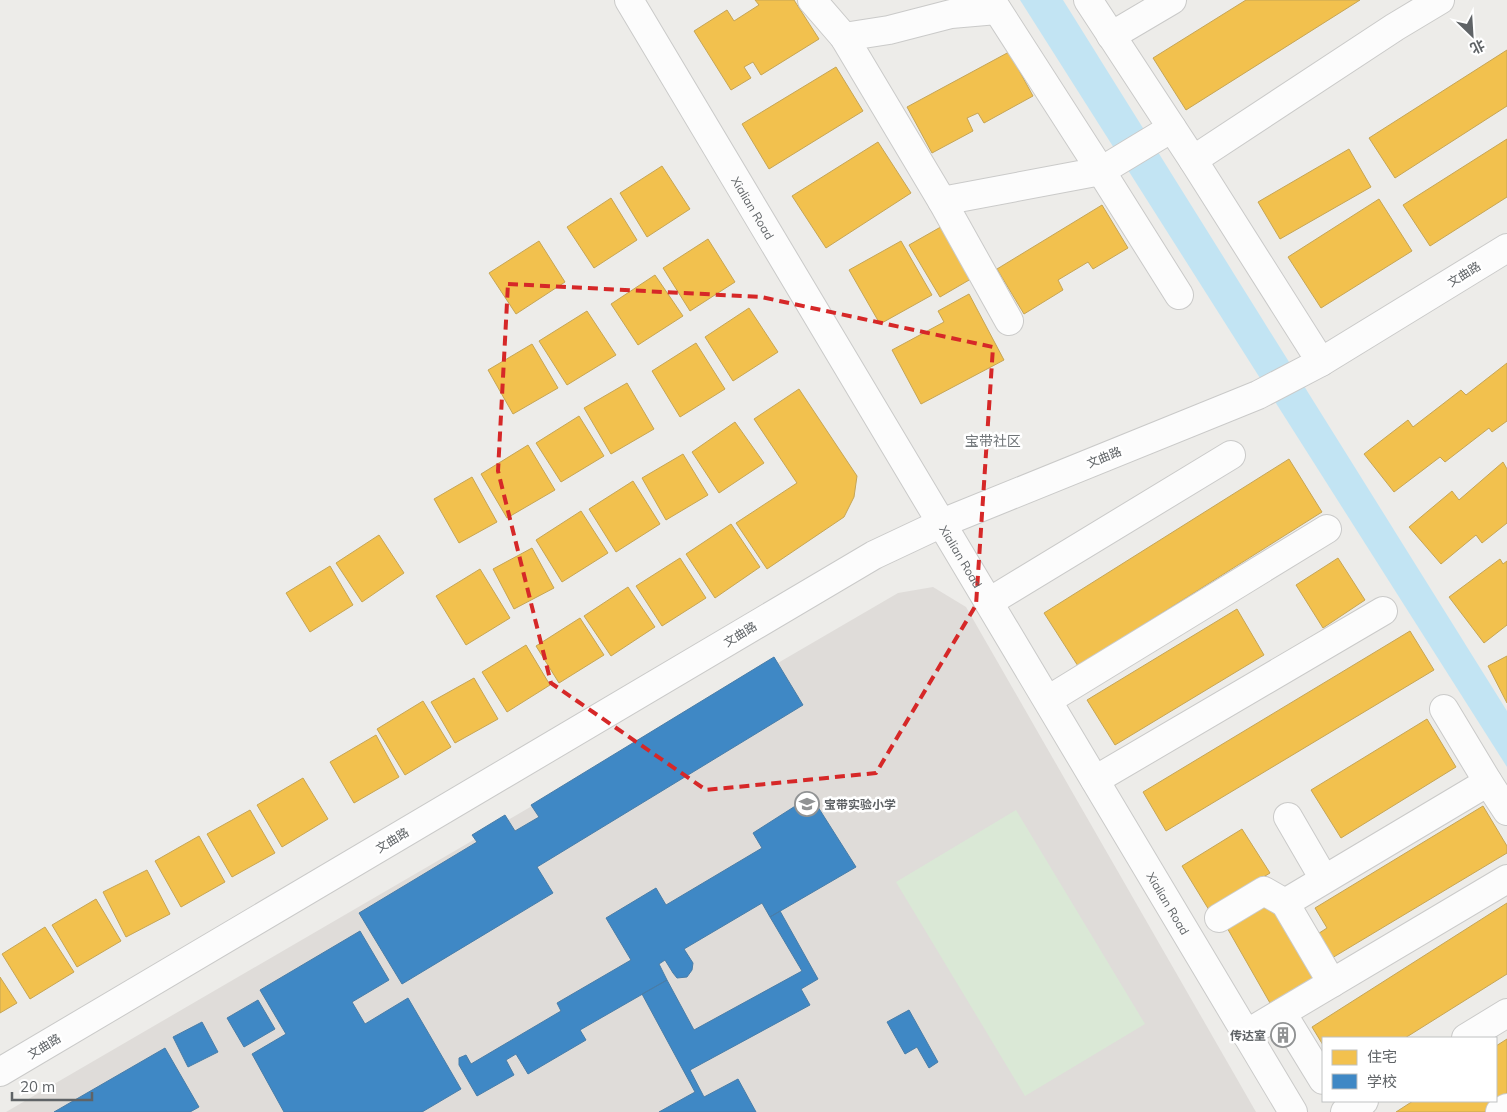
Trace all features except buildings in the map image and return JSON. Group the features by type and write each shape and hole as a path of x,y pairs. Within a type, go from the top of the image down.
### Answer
{"street":[{"name":"Xialian Road","path":"629,0 1293,1112"},
{"path":"812,0 844,37 942,201 1009,321"},
{"path":"1088,0 1111,36 1164,133 1193,160 1314,365"},
{"path":"1111,36 1172,0"},
{"path":"1193,160 1394,27 1440,0"},
{"path":"844,37 889,30 994,5 1108,167 1178,295"},
{"path":"942,201 1108,167 1164,133"},
{"name":"文曲路","path":"0,1072 874,554 942,523 1258,395 1314,365 1507,248"},
{"path":"989,602 1231,455"},
{"path":"1048,700 1327,529"},
{"path":"1095,780 1383,611"},
{"path":"1444,709 1507,811"},
{"path":"1285,903 1488,782"},
{"path":"1288,818 1324,879"},
{"path":"1246,1034 1507,879"},
{"path":"1219,918 1264,891 1285,903 1332,984"},
{"path":"1282,1013 1322,1078"},
{"path":"1468,1037 1507,1013"},
{"path":"1344,1112 1362,1102"},
{"path":"1500,1112 1507,1108"}],"highlighted area":[{"path":"508,284 761,297 993,347 976,605 876,773 706,790 551,683 498,471"}],"shaded area":[{"name":"宝带实验小学","path":"933,587 966,607 1256,1112 6,1112 898,593"}],"green space":[{"path":"1016,810 1145,1024 1025,1096 896,882"}],"water":[{"path":"1020,0 1063,0 1507,711 1507,767"}],"place":[{"name":"宝带实验小学","path":"807,804"},
{"name":"传达室","path":"1283,1035"}],"district":[{"name":"宝带社区","path":"993,441"}]}
